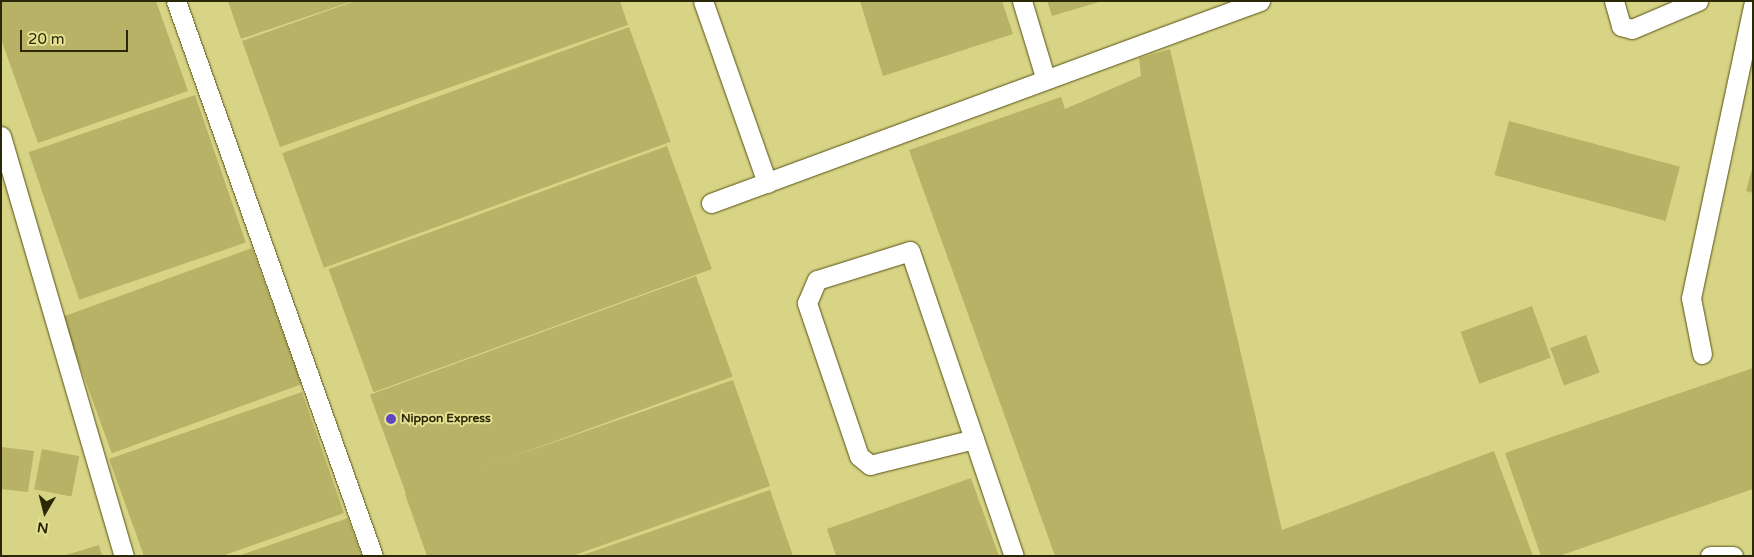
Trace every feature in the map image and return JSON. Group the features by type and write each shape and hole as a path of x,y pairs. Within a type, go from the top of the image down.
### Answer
{"lane":[{"path":"176,1 373,556"},
{"path":"703,1 767,183"},
{"path":"1022,1 1045,77"},
{"path":"711,203 1045,77 1260,1"},
{"path":"1614,1 1621,26 1632,29 1698,1"},
{"path":"1702,354 1691,298 1753,6"},
{"path":"1,136 124,556"},
{"path":"974,439 870,465 859,456 807,303 817,280 910,252 974,439 1014,556"},
{"path":"1710,556 1733,556"}],"building":[{"path":"1,1 156,1 188,91 38,143 1,39"},
{"path":"228,1 350,1 350,2 241,39"},
{"path":"355,1 620,1 628,25 280,147 242,41"},
{"path":"860,1 1002,1 1013,34 883,76"},
{"path":"1047,1 1099,1 1099,2 1052,16"},
{"path":"629,27 671,142 324,268 282,153"},
{"path":"1170,49 1282,530 1494,451 1533,556 1055,556 909,150 1061,97 1065,109 1141,76 1139,58"},
{"path":"195,95 246,243 79,300 29,152"},
{"path":"1509,121 1680,167 1665,221 1495,175"},
{"path":"667,146 712,269 374,392 329,269"},
{"path":"1753,169 1753,193 1746,191"},
{"path":"252,248 302,384 112,453 62,317"},
{"path":"696,276 733,377 407,495 370,395"},
{"path":"1532,306 1551,358 1479,384 1461,332"},
{"path":"1586,335 1600,373 1564,386 1550,348"},
{"path":"1753,368 1753,489 1559,556 1541,556 1505,453"},
{"path":"733,380 770,486 572,556 427,556 405,494"},
{"path":"302,392 344,513 222,556 144,556 109,459"},
{"path":"1,447 34,451 28,492 1,489"},
{"path":"42,449 79,456 71,496 34,489"},
{"path":"971,478 999,556 836,556 827,529"},
{"path":"770,490 793,556 583,556 583,555"},
{"path":"348,518 362,556 241,556 241,555"},
{"path":"99,545 102,556 66,556 66,555"}],"place":[{"name":"Nippon Express","path":"391,419"}]}
